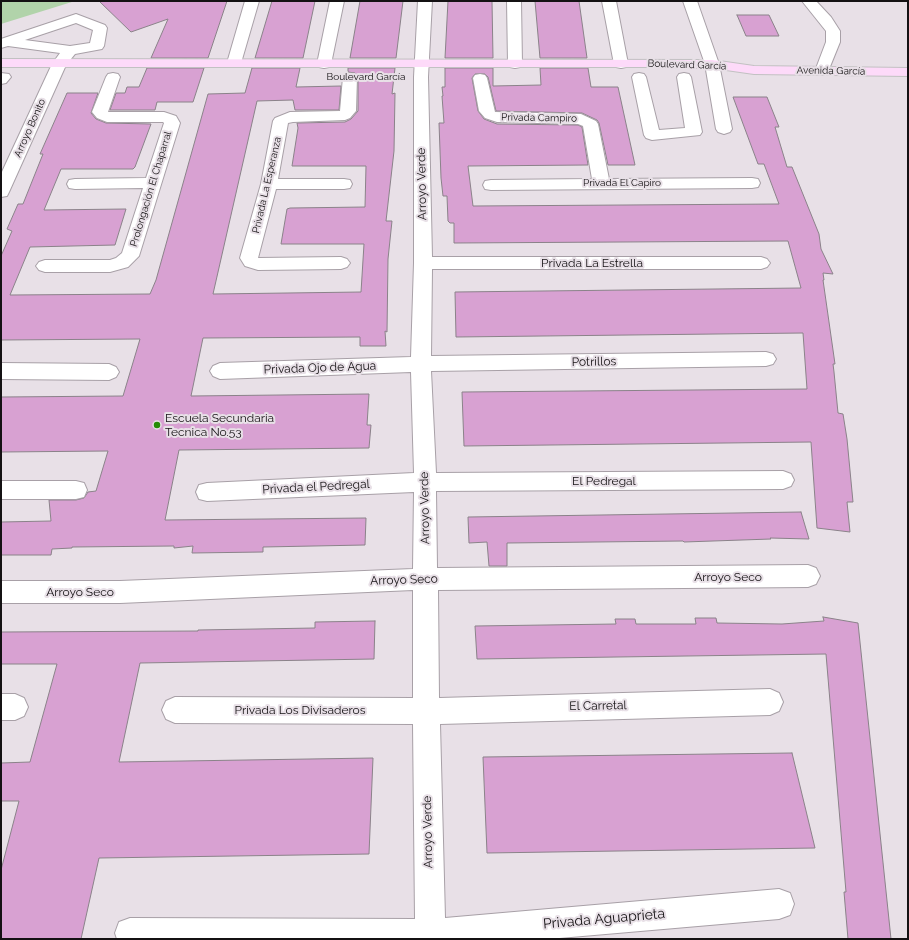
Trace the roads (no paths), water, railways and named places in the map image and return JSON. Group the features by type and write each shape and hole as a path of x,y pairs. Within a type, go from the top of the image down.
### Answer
{"main road":[{"name":"Boulevard García","path":"4,72 55,71 234,62 324,64 421,70 480,78 684,77 714,71"},
{"name":"Boulevard García","path":"55,71 113,77 350,77 421,70 515,64 621,64 714,71 754,70"},
{"name":"Avenida García","path":"754,70 908,72"}],"street":[{"path":"234,62 252,1"},
{"path":"324,64 337,1"},
{"name":"Arroyo Verde","path":"426,1 421,70 423,263 421,364 425,482 426,711 430,936"},
{"path":"514,1 515,64"},
{"path":"609,1 621,64"},
{"path":"690,1 714,71 724,129"},
{"path":"809,1 826,20 833,31 833,42 822,71"},
{"path":"76,18 100,28 97,46 70,50 3,43 76,18"},
{"name":"Arroyo Bonito","path":"1,192 55,71 70,50"},
{"name":"Prolongación El Chaparral","path":"44,266 110,266 122,263 130,256 172,123 170,119 164,117 107,117 102,115 100,112 113,77"},
{"name":"Privada La Esperanza","path":"341,263 258,264 251,262 249,258 269,184 281,121 290,117 345,115 348,111 350,77"},
{"path":"639,77 652,135 694,132 684,77"},
{"name":"Privada Campiro","path":"480,78 487,111 490,115 497,117 581,119 590,124 601,183"},
{"path":"75,184 152,183"},
{"name":"Privada El Capiro","path":"491,185 752,183"},
{"path":"269,184 344,184"},
{"name":"Privada La Estrella","path":"423,263 761,263"},
{"name":"Potrillos","path":"421,364 766,359"},
{"name":"Privada Ojo de Agua","path":"220,371 421,364"},
{"path":"1,371 109,372"},
{"name":"El Pedregal","path":"425,482 783,480"},
{"name":"Privada el Pedregal","path":"207,492 425,482"},
{"path":"1,490 76,490"},
{"name":"Arroyo Seco","path":"1,592 120,592 426,578 808,576"},
{"name":"El Carretal","path":"426,711 770,702"},
{"name":"Privada Los Divisaderos","path":"175,710 426,711"},
{"name":"Privada Aguaprieta","path":"130,933 430,936 779,904"}],"place":[{"name":"Escuela Secundaria Tecnica No.53","path":"157,425"}]}
